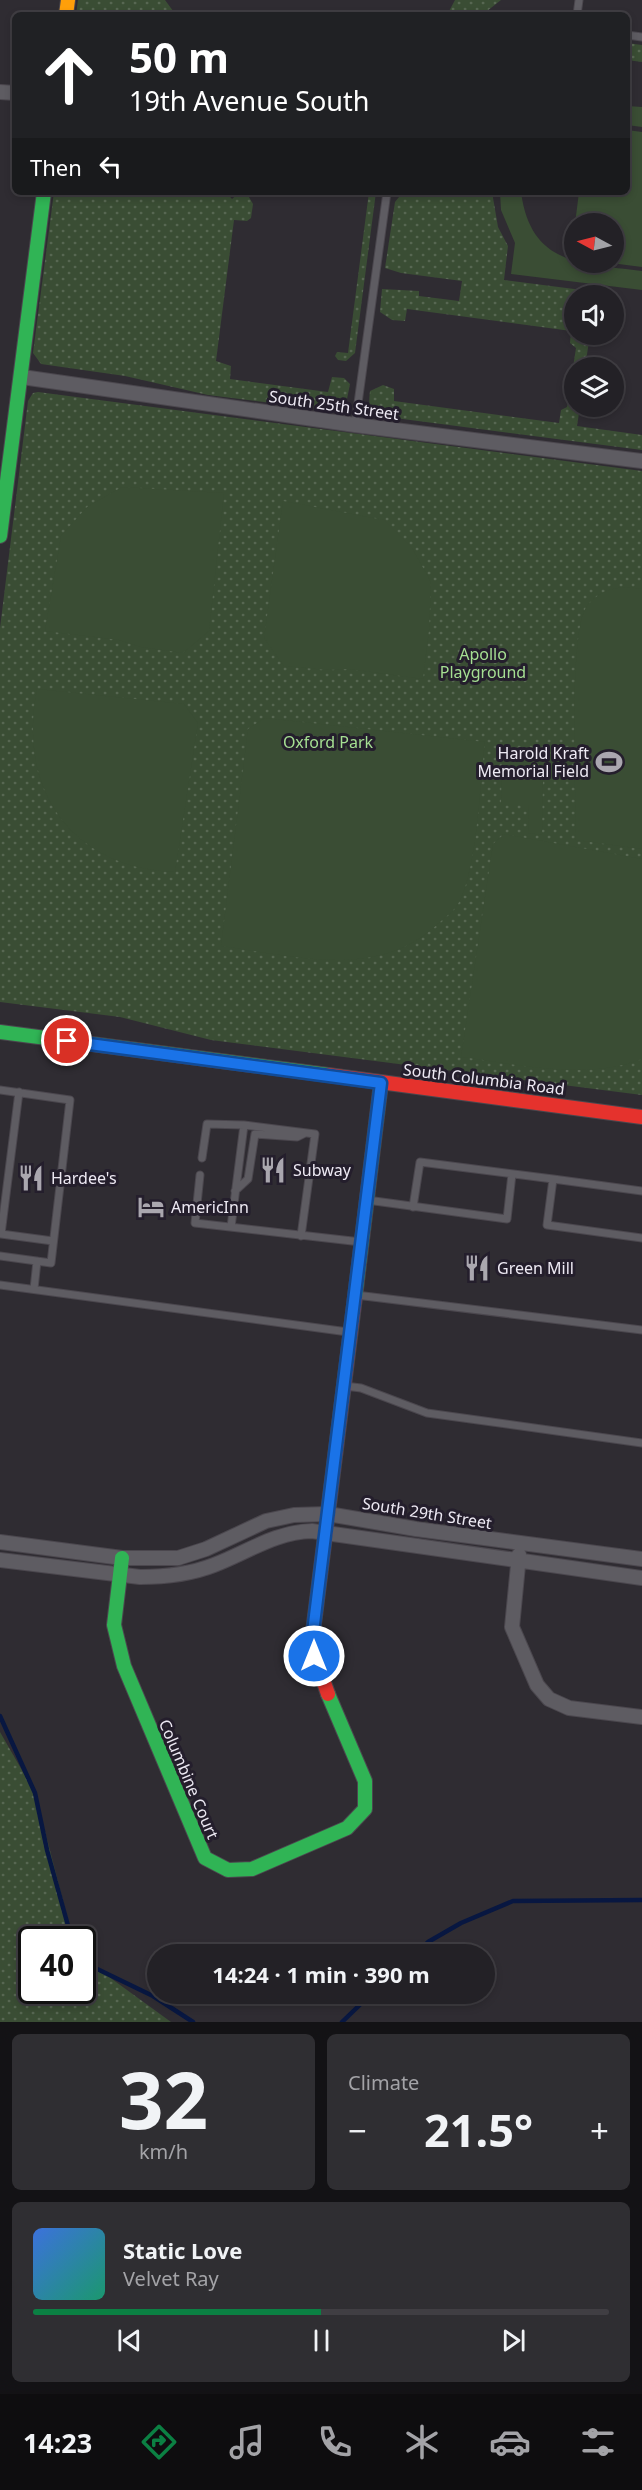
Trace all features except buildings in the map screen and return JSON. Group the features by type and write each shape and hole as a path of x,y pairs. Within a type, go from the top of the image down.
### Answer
{"street":[{"path":"0,536 44,195"},
{"name":"South 25th Street","path":"21,376 356,424 642,461"},
{"name":"South Columbia Road","path":"0,1032 642,1117"},
{"path":"325,1534 381,1083"},
{"name":"South 29th Street","path":"0,1542 122,1558 178,1558 206,1549 266,1521 294,1515 328,1514 521,1544 642,1559"},
{"name":"South 29th Street","path":"0,1560 140,1577 180,1574 216,1564 252,1546 294,1532 325,1534 642,1578"},
{"name":"Columbine Court","path":"119,1575 114,1625 124,1666 205,1858 228,1870 252,1869 347,1828 365,1809 365,1782 314,1656 313,1632 325,1534"},
{"path":"521,1544 512,1627 537,1685 549,1699 570,1708 642,1718"},
{"path":"119,1575 122,1558"}],"lane":[{"path":"356,424 386,195"},
{"path":"0,1090 70,1100 51,1263 0,1256"},
{"path":"19,1092 1,1234 53,1241"},
{"path":"202,1158 207,1124 244,1125 315,1134 301,1236"},
{"path":"231,1227 244,1125"},
{"path":"235,1192 248,1179 255,1134 297,1137 305,1133"},
{"path":"413,1207 420,1162 642,1191"},
{"path":"367,1200 507,1219 512,1174"},
{"path":"200,1175 195,1223 361,1242"},
{"path":"553,1179 547,1226 642,1238"},
{"path":"34,1289 37,1261"},
{"path":"0,1285 350,1332"},
{"path":"355,1295 642,1330"},
{"path":"344,1386 361,1388 427,1413 642,1443"}],"green space":[{"path":"78,0 165,0 174,12 76,12"},
{"path":"455,0 501,0 486,12 449,12"},
{"path":"630,43 642,45 642,62 630,60"},
{"path":"630,106 642,107 642,127 630,125"},
{"path":"630,130 642,132 642,267 624,265 624,213 576,213 579,195 630,195"},
{"path":"54,195 229,195 232,199 237,195 248,195 253,204 251,218 247,221 234,220 216,361 231,366 230,379 328,392 332,377 344,378 350,384 346,404 335,411 208,395 125,376 41,364 33,353"},
{"path":"369,195 376,195 355,353 346,361 338,360 335,356 337,352 348,353"},
{"path":"401,195 493,195 498,227 508,246 504,280 564,288 564,330 407,309 405,321 392,320 380,312 382,289 419,291 419,296 459,301 462,281 401,273 385,268 395,202"},
{"path":"500,195 522,195 527,216 536,234 548,247 564,257 564,273 624,273 624,269 642,271 642,290 624,288 624,285 601,285 511,274 515,243 501,210"},
{"path":"572,345 588,345 587,357 575,357 576,348"},
{"path":"383,385 394,389 394,401 559,423 561,410 564,408 564,417 578,417 577,426 642,435 642,450 377,415 371,410 370,391"},
{"name":"Oxford Park","path":"33,393 642,471 642,1095 211,1040 120,1017 0,1002 0,628 28,401"},
{"path":"122,487 224,493 209,631 183,653 141,647 119,640 45,631 61,536 87,507"},
{"path":"283,501 384,520 412,548 431,582 429,630 423,679 349,669 327,670 284,666 264,638"},
{"name":"Harold Kraft Memorial Field","path":"615,588 642,589 642,849 576,840 575,680 581,621 587,606 600,594"},
{"path":"37,689 184,704 198,723 175,872 138,867 107,856 80,839 60,816 44,790 36,759 33,725"},
{"path":"265,718 485,742 470,871 458,904 452,912 415,941 390,952 363,958 335,960 306,958 221,946 248,729"},
{"path":"502,748 530,749 529,779 543,780 542,835 528,833 529,805 501,805"},
{"path":"504,834 642,859 642,1059 620,1066 575,1070 529,1067 461,1057 493,844"},
{"path":"0,1732 35,1793 70,1926 18,1926 18,2004 96,2004 96,1967 171,2022 0,2022"}],"waterway":[{"path":"0,1716 35,1793 47,1850 68,1926"},
{"path":"426,1944 461,1923 513,1901 642,1900"},
{"path":"96,1968 153,1996 193,2022"},
{"path":"342,2022 361,2004"}],"traffic: fast":[{"path":"0,536 44,195"},
{"path":"0,1032 328,1075"},
{"path":"355,1297 381,1083"},
{"path":"122,1558 114,1625 124,1666 205,1858 228,1870 252,1869 347,1828 365,1809 365,1781 328,1694"}],"traffic: slow":[{"path":"66,12 68,0"}],"traffic: jam":[{"path":"328,1075 642,1117"},
{"path":"328,1694 320,1671 313,1632 355,1297"}],"place":[{"name":"Harold Kraft Memorial Field","path":"609,762"},
{"name":"Subway","path":"273,1170"},
{"name":"Hardee's","path":"31,1178"},
{"name":"AmericInn","path":"151,1207"},
{"name":"Green Mill","path":"477,1268"}],"route":[{"path":"67,1041 381,1083 313,1632 314,1656"}],"park label":[{"name":"Apollo Playground","path":"483,663"}]}
